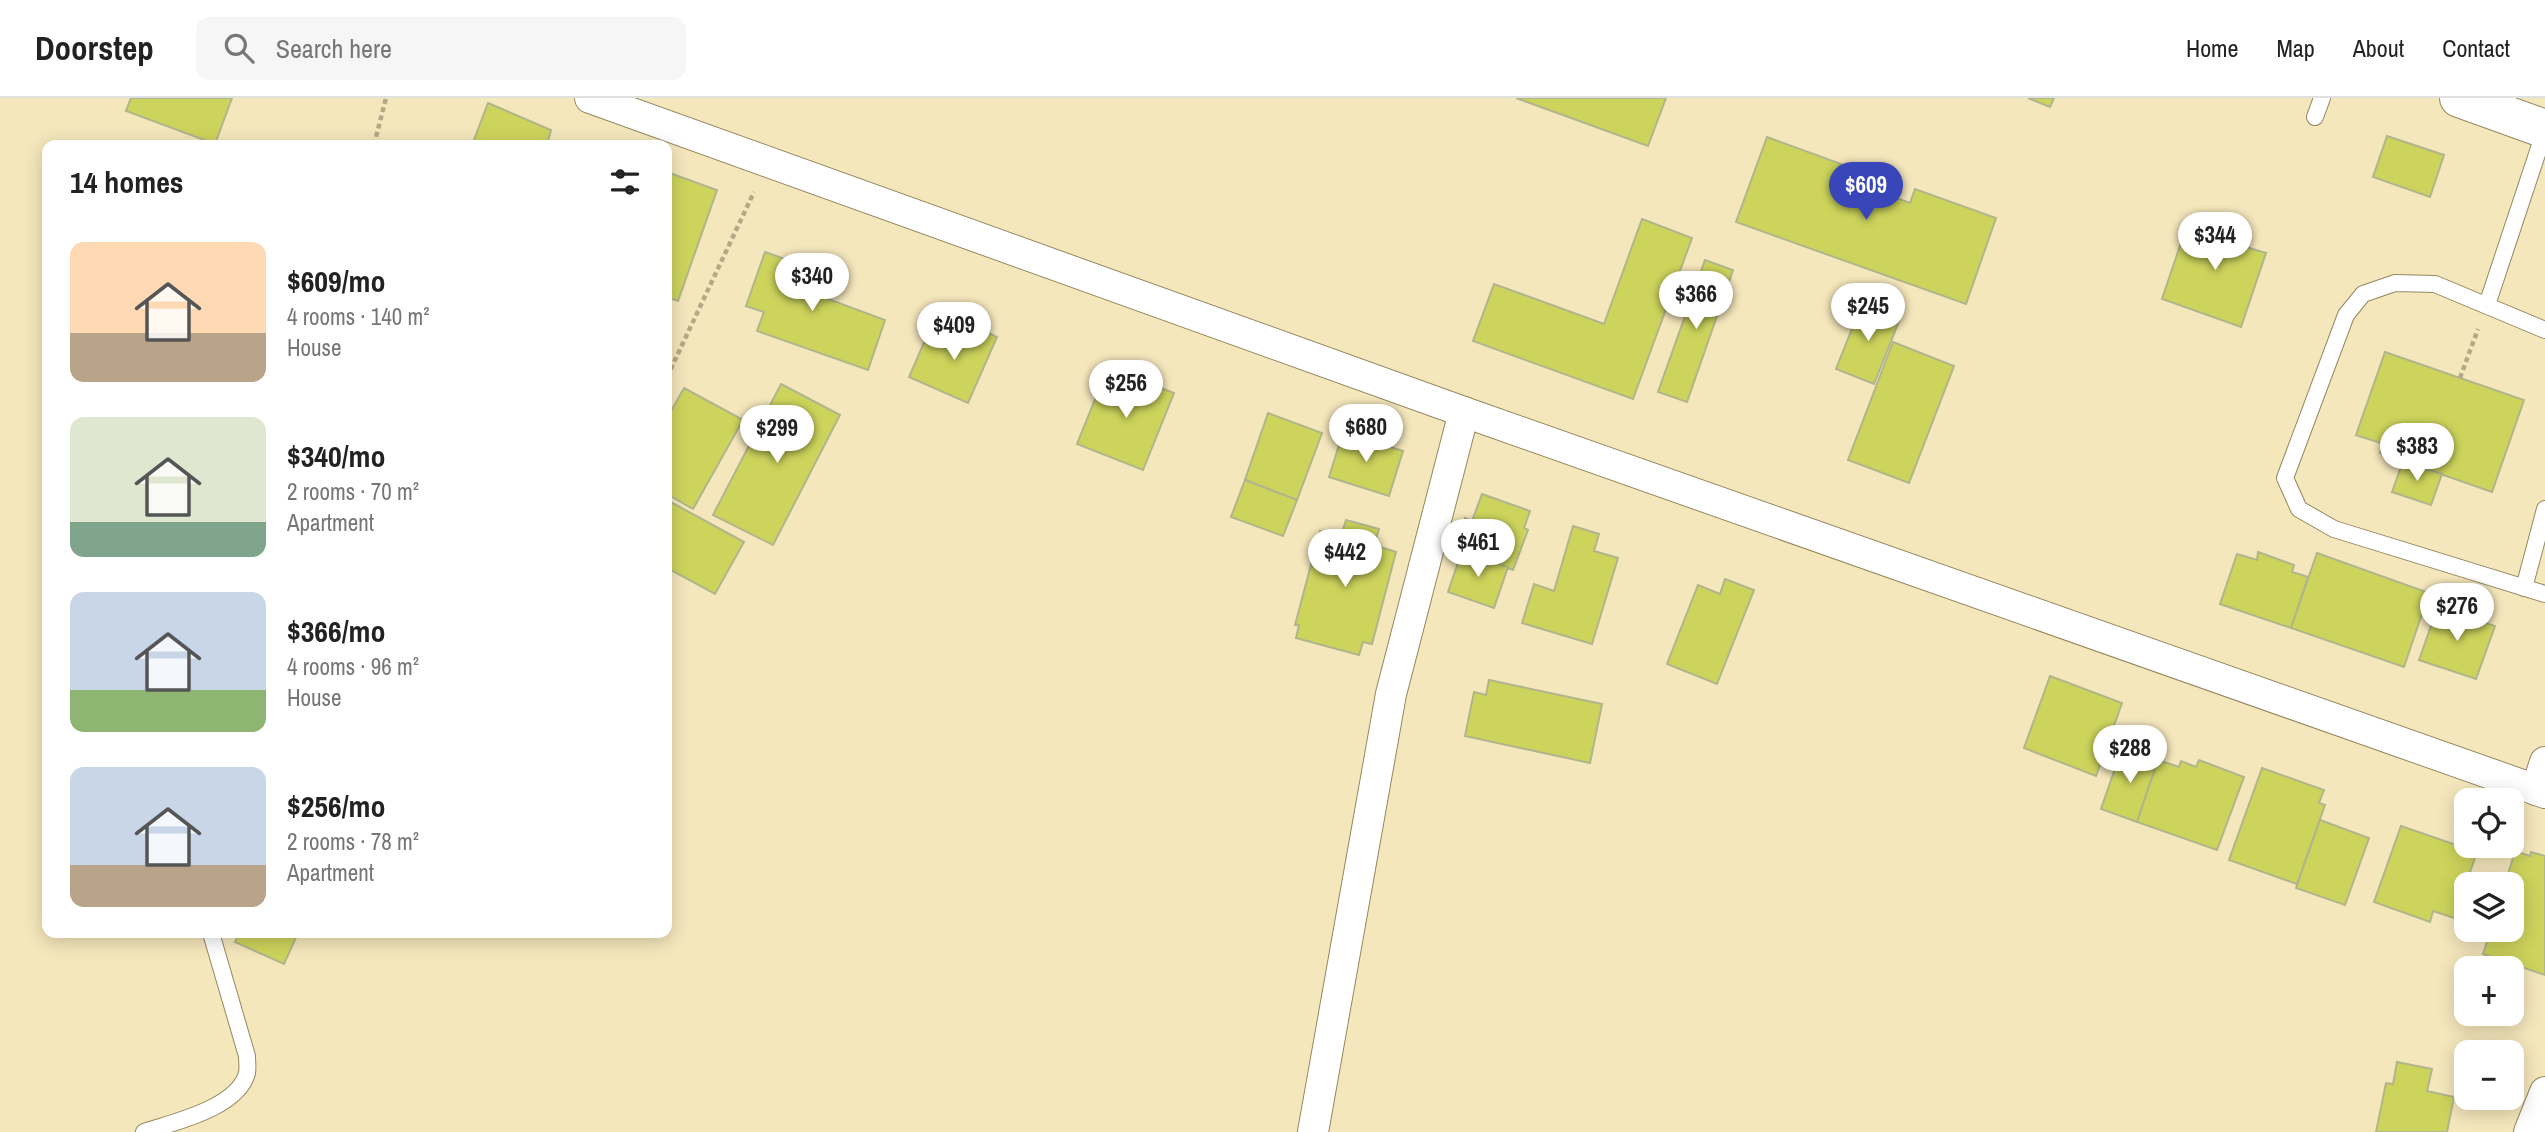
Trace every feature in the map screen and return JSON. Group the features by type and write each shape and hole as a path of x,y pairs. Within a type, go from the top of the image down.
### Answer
{"street":[{"path":"590,98 647,108 768,163 1464,412 2542,781"},
{"path":"2459,98 2545,130"},
{"path":"1313,1132 1391,694 1464,412"},
{"path":"2529,1132 2545,1092"}],"lane":[{"path":"2315,117 2322,98"},
{"path":"2487,305 2545,130"},
{"path":"2545,330 2435,284 2395,283 2363,294 2346,315 2285,478 2299,509 2334,529 2545,594"},
{"path":"2524,588 2545,509"},
{"path":"144,1132 217,1107 239,1088 247,1073 247,1056 212,938"}],"path":[{"path":"375,140 386,98"},
{"path":"672,366 768,163"},
{"path":"2460,378 2487,305"}],"building":[{"path":"131,98 232,98 216,140 204,140 126,111"},
{"path":"1516,98 1666,98 1648,146"},
{"path":"2028,98 2054,98 2050,107"},
{"path":"488,103 551,130 548,140 474,140"},
{"path":"2387,136 2444,155 2430,197 2373,177"},
{"path":"1767,137 1841,164 1836,176 1910,203 1915,189 1996,218 1966,304 1736,222"},
{"path":"672,174 717,190 678,301 672,299"},
{"path":"1642,219 1692,238 1633,399 1473,341 1494,284 1604,324"},
{"path":"2212,221 2251,233 2246,247 2266,253 2241,327 2162,299 2188,222 2209,229"},
{"path":"765,252 836,277 828,299 885,320 868,370 757,331 764,312 746,306"},
{"path":"1705,260 1733,270 1687,402 1658,392"},
{"path":"1863,301 1901,316 1874,384 1836,369"},
{"path":"968,324 997,337 968,403 909,377 929,331 959,345"},
{"path":"1893,342 1954,366 1909,483 1848,460"},
{"path":"2385,352 2524,400 2492,492 2380,453 2384,444 2356,435"},
{"path":"1121,372 1174,393 1143,470 1077,444 1102,382 1116,387"},
{"path":"781,384 840,415 773,545 713,515"},
{"path":"684,388 743,420 693,509 672,497 672,409"},
{"path":"1268,413 1322,433 1297,500 1245,480"},
{"path":"1343,432 1403,451 1389,496 1329,477"},
{"path":"2403,461 2442,474 2431,505 2392,492"},
{"path":"1245,480 1297,500 1283,536 1231,517"},
{"path":"1482,494 1530,511 1524,528 1528,530 1513,570 1454,549 1465,518 1472,521"},
{"path":"672,503 744,542 715,594 672,571"},
{"path":"1346,520 1379,529 1374,545 1396,552 1372,644 1363,642 1359,655 1296,638 1299,625 1295,625 1320,531 1341,536"},
{"path":"1573,526 1599,534 1594,551 1618,558 1592,644 1522,623 1534,584 1554,591"},
{"path":"1462,551 1508,567 1494,608 1448,592"},
{"path":"2258,552 2294,565 2292,572 2308,577 2291,628 2220,604 2237,554 2257,560"},
{"path":"2317,553 2429,593 2404,667 2291,628"},
{"path":"1725,579 1754,590 1717,684 1667,664 1698,585 1720,594"},
{"path":"2438,606 2495,626 2476,679 2419,660"},
{"path":"2050,676 2122,703 2096,776 2024,748"},
{"path":"1489,680 1602,704 1590,763 1465,736 1474,692 1486,695"},
{"path":"2122,748 2158,760 2137,822 2101,809"},
{"path":"2158,760 2179,767 2181,761 2196,767 2199,760 2244,777 2217,850 2137,822"},
{"path":"2262,768 2324,790 2319,803 2325,805 2297,884 2229,860"},
{"path":"2320,820 2369,838 2345,905 2296,888"},
{"path":"2401,826 2454,844 2454,858 2475,858 2470,872 2454,872 2454,918 2433,911 2430,922 2374,902"},
{"path":"2531,852 2545,856 2545,975 2524,968 2524,956 2483,954 2487,942 2524,942 2524,872 2509,872 2513,858 2524,858 2524,854 2530,856"},
{"path":"237,938 296,938 284,964 235,942"},
{"path":"2397,1062 2432,1069 2427,1091 2454,1097 2447,1132 2376,1132 2386,1083 2393,1084"}]}
